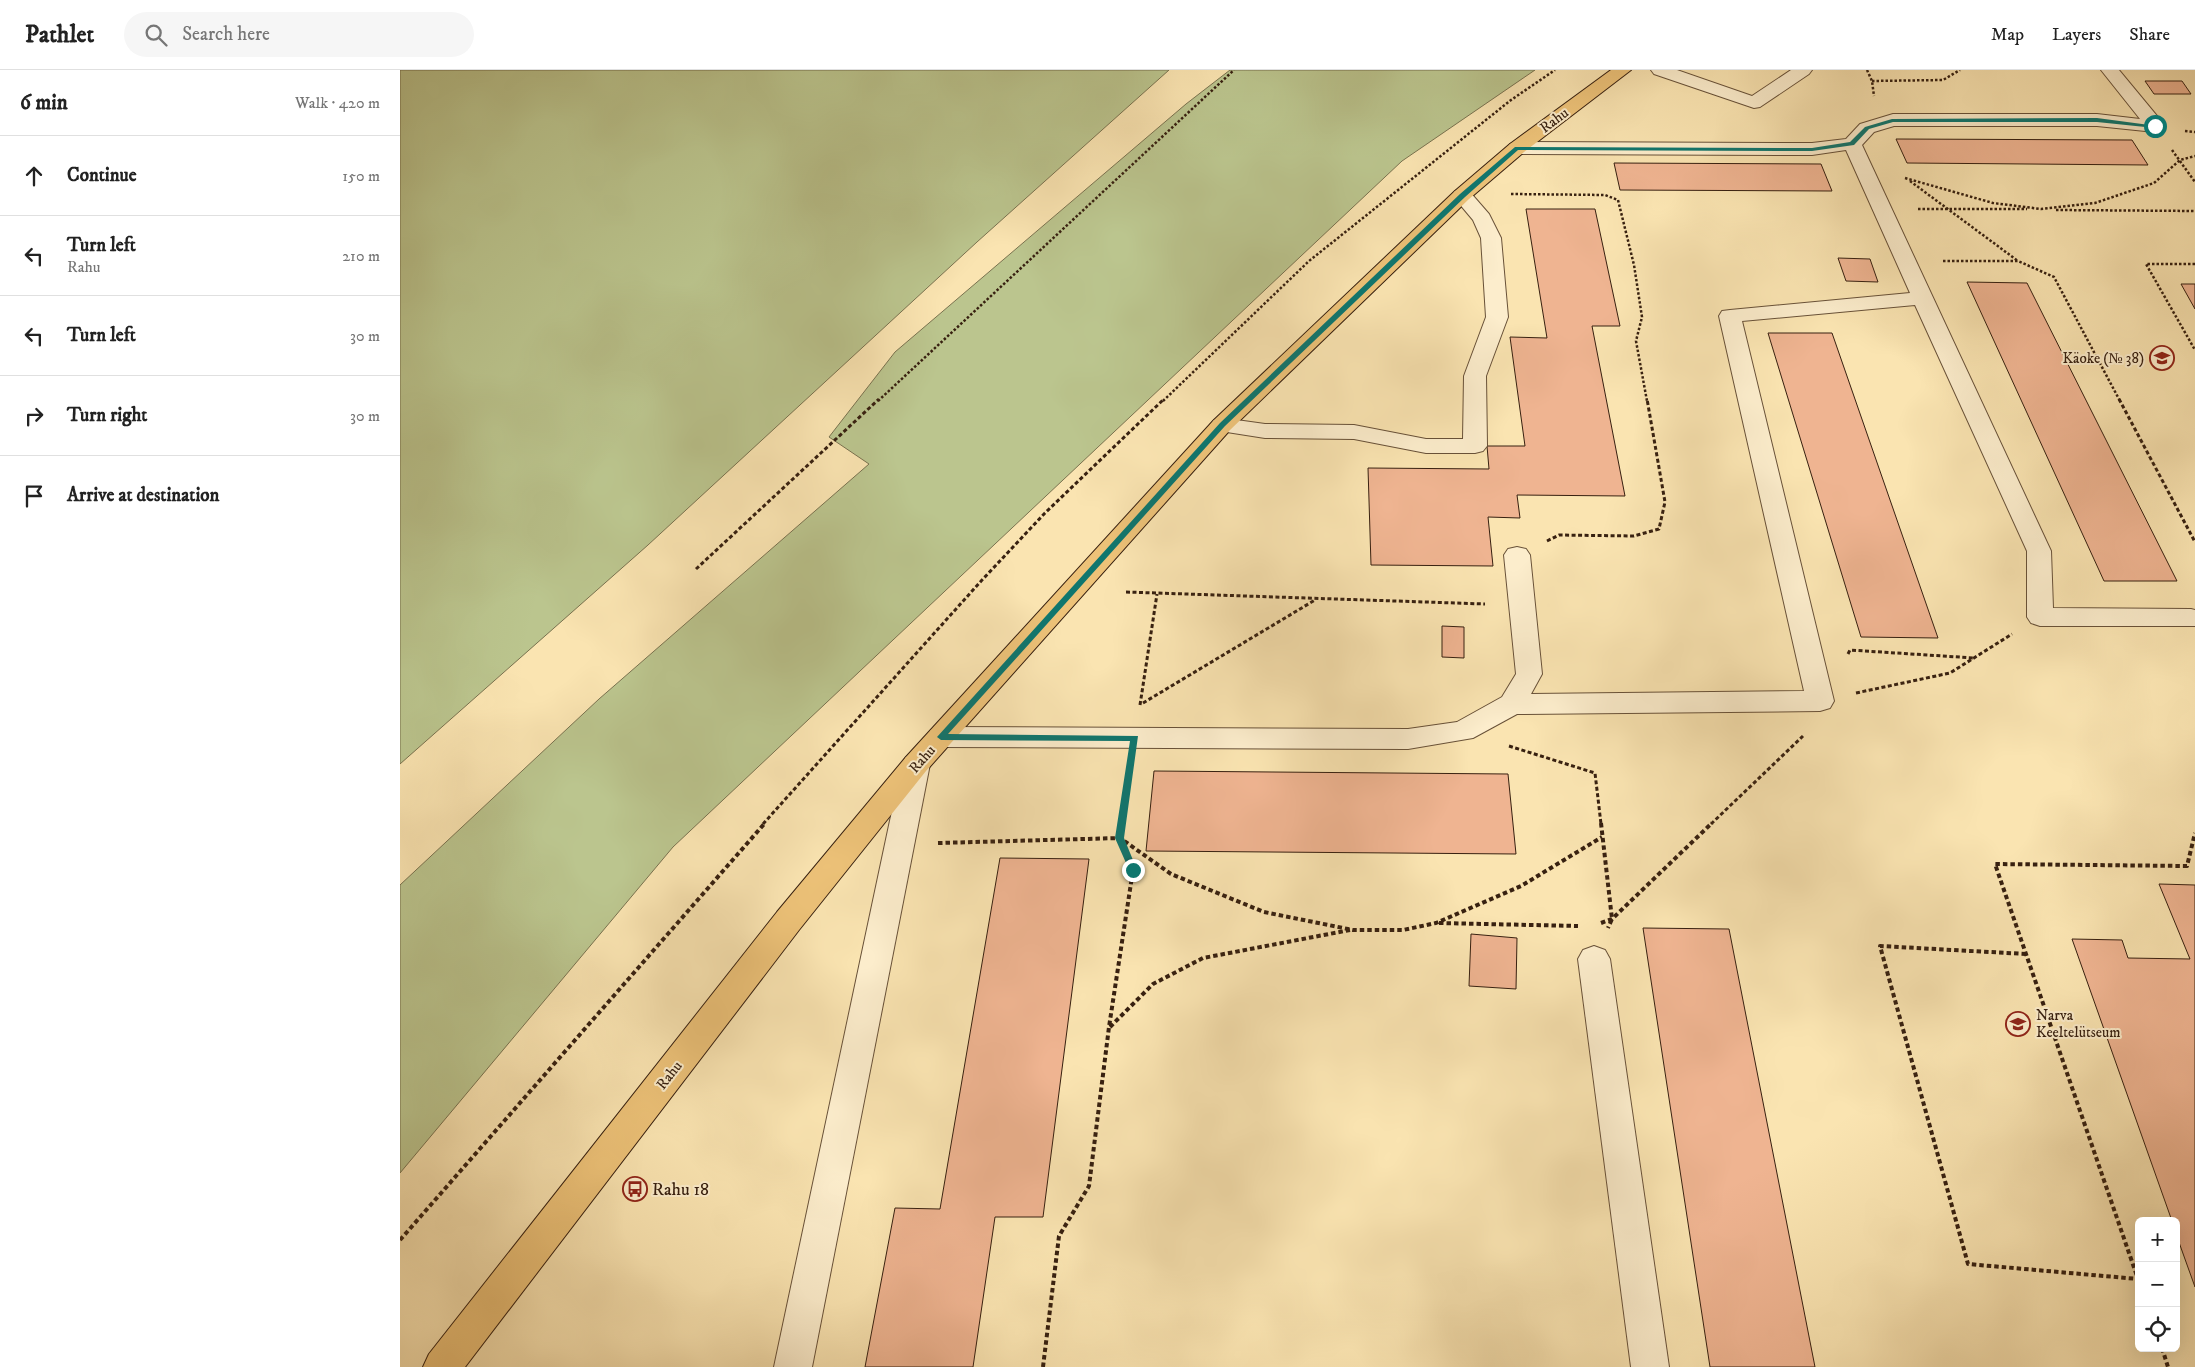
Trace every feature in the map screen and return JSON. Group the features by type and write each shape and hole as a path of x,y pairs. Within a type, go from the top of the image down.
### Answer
{"main road":[{"name":"Rahu","path":"442,1367 782,929 916,764 1222,425 1462,196 1517,148 1622,70"}],"lane":[{"path":"1660,70 1754,103 1803,70"},
{"path":"1694,81 1712,70"},
{"path":"2110,70 2155,126"},
{"path":"1855,151 1867,128 1892,120 2097,120 2155,126"},
{"path":"1517,148 1812,149 1855,151"},
{"path":"1855,151 1883,208 2039,551 2040,617 2191,618"},
{"path":"1222,425 1265,431 1354,432 1426,446 1475,446 1475,376 1497,317 1492,238 1482,218 1462,196"},
{"path":"941,737 1408,739 1463,731 1512,704 1820,701 1730,316 1924,298"},
{"path":"1512,704 1529,674 1517,555"},
{"path":"794,1367 916,764"},
{"path":"1594,959 1650,1367"}],"path":[{"path":"696,569 1234,70"},
{"path":"400,1240 726,866 982,580 1045,513 1309,261 1511,100 1555,70"},
{"path":"1867,70 1872,81 1943,80 1960,70"},
{"path":"2155,126 2195,182"},
{"path":"1855,151 1887,172 1908,179 1993,203 2041,209 2095,203 2154,183 2180,160 2195,156"},
{"path":"2190,174 2195,177"},
{"path":"1908,179 2018,261 2054,277 2195,542"},
{"path":"1507,194 1605,196 1618,200 1634,265 1642,317 1636,341 1665,502 1659,529 1634,536 1560,535 1517,555"},
{"path":"1883,208 2195,211"},
{"path":"1907,261 2018,261"},
{"path":"2195,264 2146,264 2195,350"},
{"path":"1126,592 1522,605"},
{"path":"1043,1367 1059,1236 1089,1186 1133,870 1120,838 1157,594"},
{"path":"1140,705 1316,599"},
{"path":"1820,701 1950,673 2040,617"},
{"path":"1594,959 1612,919 1804,735 1820,701 1850,650 1974,658"},
{"path":"1463,731 1595,773 1612,919"},
{"path":"2135,1271 1995,864 2187,866 2195,833"},
{"path":"1110,1027 1153,984 1203,958 1353,930 1403,930 1436,923 1522,886 1602,837"},
{"path":"900,844 1120,838 1171,874 1264,912 1353,930"},
{"path":"1598,924 1612,919"},
{"path":"1436,923 1582,926"},
{"path":"2026,954 1880,946 1968,1264 2135,1280"},
{"path":"2163,1352 2168,1367"}],"green space":[{"path":"400,70 1169,70 977,242 648,545 400,764"},
{"path":"1230,70 1535,70 1402,161 673,847 400,1173 400,885 599,699 869,464 829,437 895,352 1186,104"}],"building":[{"path":"2145,81 2182,81 2191,94 2154,94"},
{"path":"1896,139 2132,140 2148,165 1907,163"},
{"path":"1614,163 1821,164 1832,191 1620,190"},
{"path":"1526,209 1595,209 1620,326 1592,326 1625,496 1517,495 1520,518 1488,517 1493,566 1371,565 1368,468 1489,469 1487,446 1525,446 1510,337 1547,338"},
{"path":"1838,258 1870,259 1878,282 1846,281"},
{"path":"1967,282 2027,283 2177,581 2104,581"},
{"path":"2181,284 2195,284 2195,309"},
{"path":"1768,333 1832,333 1938,638 1861,637"},
{"path":"1442,626 1464,627 1464,658 1442,657"},
{"path":"1154,771 1508,774 1516,854 1146,851"},
{"path":"1000,858 1089,859 1043,1217 995,1217 973,1367 865,1367 895,1208 940,1209"},
{"name":"Narva Keeltelütseum","path":"2159,884 2195,885 2195,1287 2180,1245 2180,1217 2171,1217 2072,939 2122,940 2128,958 2190,959"},
{"path":"1643,928 1729,929 1815,1367 1710,1367"},
{"path":"1471,934 1517,938 1516,989 1469,986"}],"place":[{"name":"Käoke (№ 38)","path":"2162,358"},
{"name":"Narva Keeltelütseum","path":"2018,1024"},
{"name":"Rahu 18","path":"635,1189"}],"route":[{"path":"1133,870 1120,838 1135,738 941,737 1222,425 1462,196 1517,148 1812,149 1852,144 1867,128 1892,120 2097,120 2155,126"}]}
